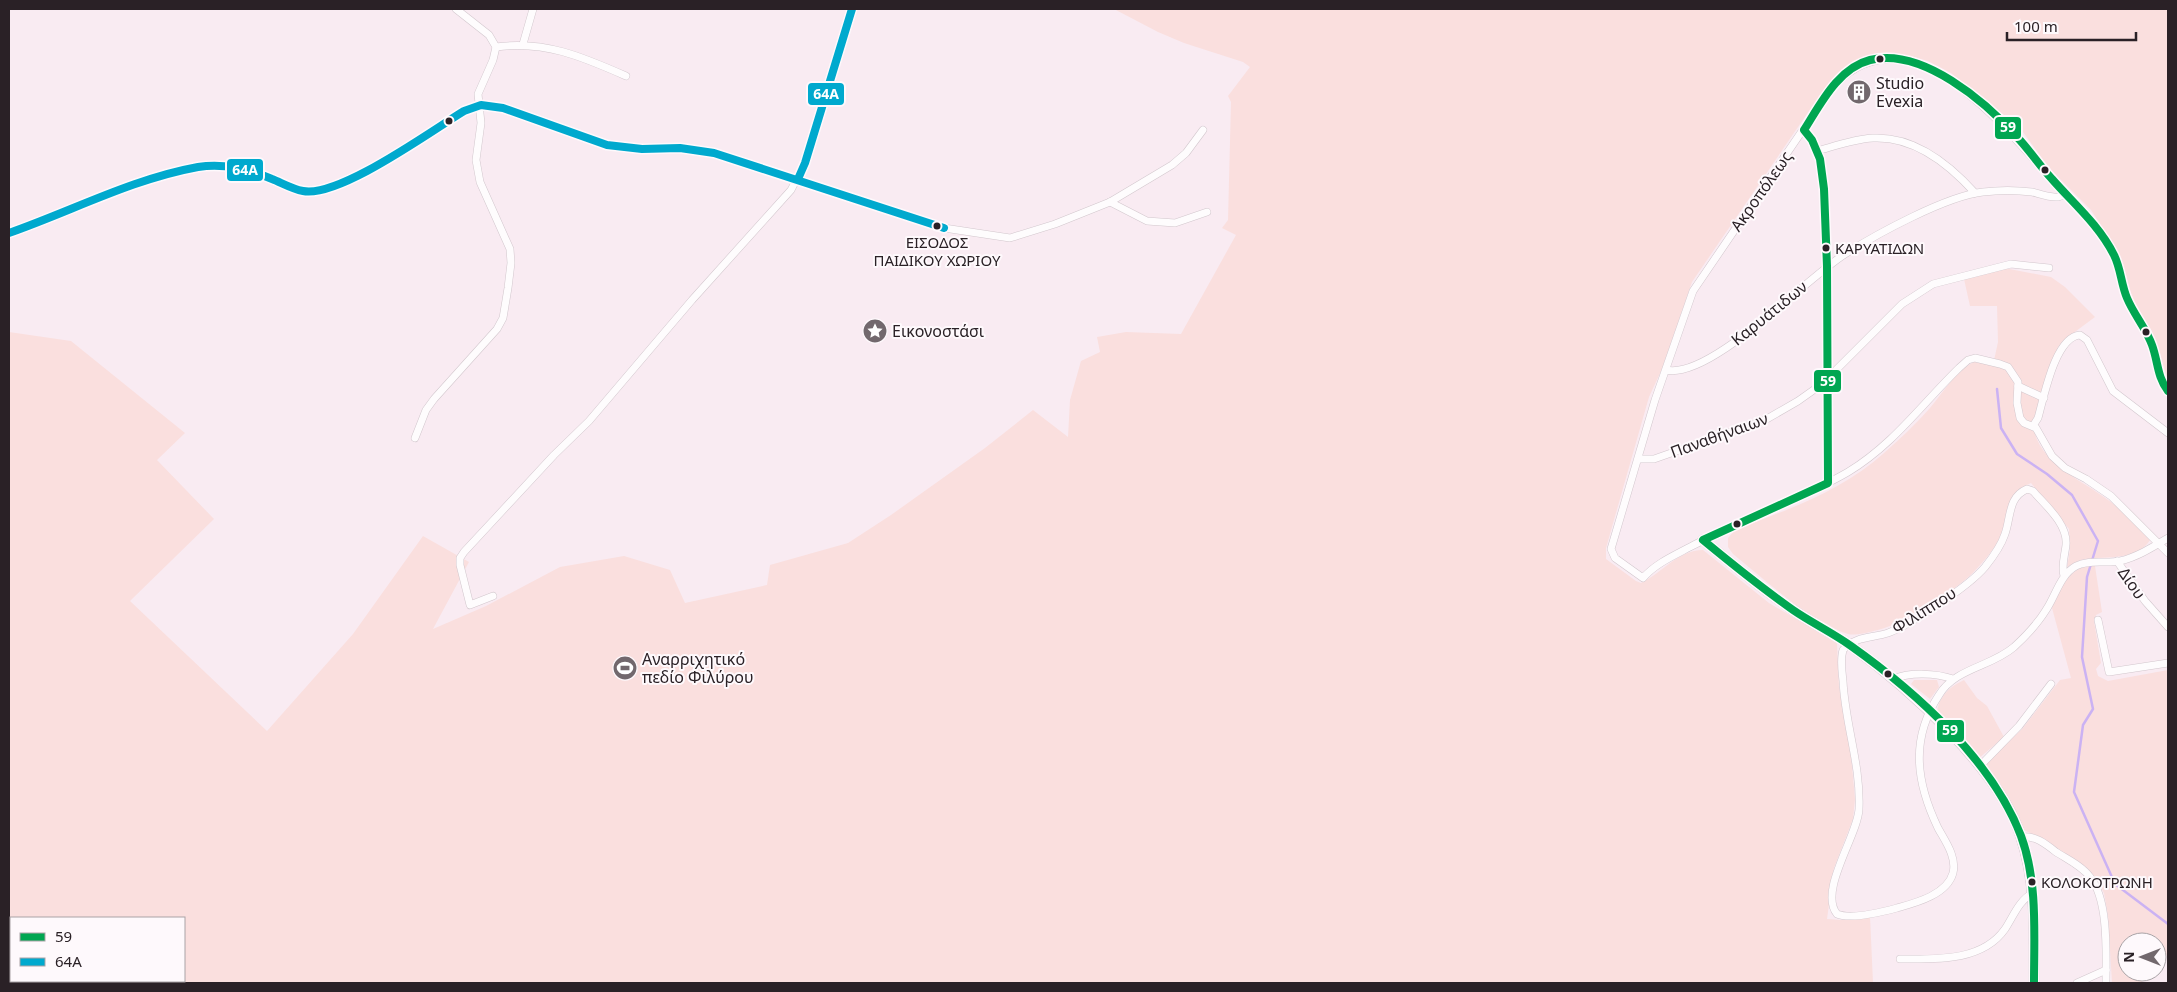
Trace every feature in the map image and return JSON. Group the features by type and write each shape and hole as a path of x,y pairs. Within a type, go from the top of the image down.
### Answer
{"street":[{"path":"415,438 430,405 494,334 501,323 510,274 510,248 477,175 476,160 480,123 477,106 478,94 493,60 496,47 489,34 456,9"},
{"path":"523,44 533,9"},
{"path":"493,596 470,605 460,558 554,455 589,421 692,300 791,190 805,163 852,9"},
{"path":"496,47 523,44 540,46 562,52 626,76"},
{"name":"Ακροπόλεως","path":"1703,540 1661,563 1642,578 1615,558 1611,551 1666,370 1698,282 1834,86 1852,69 1876,59 1908,61 1942,74 1986,108 2018,138 2093,224 2114,255 2127,297 2150,340 2162,381 2168,391"},
{"path":"9,233 150,180 200,167 229,166 242,168 299,191 321,192 353,178 454,117 477,106 492,106 510,110 607,145 642,149 680,148 714,153 944,228 1010,238 1055,224 1110,202 1172,165 1186,153 1203,130"},
{"path":"1804,130 1817,151 1824,179 1827,266 1828,483"},
{"path":"1817,151 1870,138 1898,141 1911,145 1934,157 1960,177 1975,193"},
{"name":"Καρυάτιδων","path":"1666,370 1687,369 1711,357 1745,333 1827,266 1879,235 1943,204 1975,193 2015,190 2056,197 2065,194"},
{"path":"1110,202 1147,221 1175,223 1207,212"},
{"name":"Παναθήναιων","path":"1639,459 1651,460 1765,420 1813,392 1898,308 1930,286 1944,280 2012,264 2049,268"},
{"path":"2033,426 2037,420 2062,347 2070,337 2081,335 2088,342 2113,391 2168,433"},
{"path":"2034,983 2033,893 2021,837 2004,802 1979,767 1930,712 1893,679 1849,645 1780,601 1703,540 1828,483 1878,452 1962,364 1975,358 2006,366 2016,378 2020,418 2024,423 2033,426 2037,430 2046,449 2057,462 2111,496 2168,553"},
{"path":"2018,386 2044,398"},
{"name":"Φιλίππου","path":"1849,645 1900,627 1942,601 1979,573 1995,554 2003,540 2013,501 2027,489 2033,491 2065,532 2064,576"},
{"path":"1849,645 1843,650 1841,656 1844,697 1857,769 1859,810 1853,833 1837,870 1833,901 1835,912 1841,916 1904,906 1936,893 1952,876 1954,870 1952,856 1931,811 1918,764 1920,740 1939,694 1953,679 1992,662 2015,646 2043,615 2064,576 2072,569 2082,564 2117,562 2168,538"},
{"name":"Δίου","path":"2117,562 2145,601 2168,627"},
{"path":"2098,620 2110,672 2168,663"},
{"path":"1893,679 1912,675 1941,676 1953,679"},
{"path":"1979,767 2020,726 2051,684"},
{"path":"2021,837 2029,837 2042,842 2092,878 2098,891 2102,908 2106,983"},
{"path":"1900,959 1947,958 1984,947 2000,935 2019,906 2033,893"},
{"path":"2077,983 2106,970"}],"shaded area":[{"path":"1114,9 2168,9 2168,381 2156,341 2133,300 2124,268 2115,247 2091,210 2049,168 2018,125 1980,98 1951,73 1928,61 1910,56 1881,54 1864,58 1845,69 1822,92 1692,282 1662,369 1649,397 1606,548 1606,559 1641,583 1678,558 1694,551 1703,550 1769,603 1837,643 1839,687 1851,755 1855,799 1853,819 1834,868 1827,919 1842,920 1870,916 1873,983 9,983 9,332 71,341 185,433 157,460 214,519 130,601 267,731 353,634 423,536 469,562 433,629 486,606 560,567 624,556 670,570 685,603 767,585 770,565 848,543 985,448 1033,410 1068,437 1070,400 1081,361 1100,352 1097,337 1126,332 1181,334 1236,235 1222,228 1228,220 1231,102 1228,96 1250,67 1243,62 1184,43"},
{"path":"2004,268 2051,277 2065,287 2095,317 2064,340 2058,347 2033,421 2035,435 2051,459 2074,478 2111,502 2150,540 2144,547 2129,554 2082,560 2067,567 2070,550 2069,529 2031,483 2016,493 2009,503 1996,545 1973,573 1954,589 1900,622 1889,626 1853,635 1833,628 1788,599 1733,554 1728,547 1728,538 1736,529 1795,507 1850,478 1868,466 1908,431 1930,408 1961,370 1974,362 1993,365 1998,342 1997,306 1970,306 1964,279"},
{"path":"2086,566 2095,566 2102,612 2096,615 2094,621 2101,663 2096,669 2098,676 2108,681 2168,670 2168,956 2167,932 2117,932 2117,982 2142,983 2112,983 2108,916 2104,893 2098,882 2089,871 2051,844 2024,830 2006,796 1984,766 2023,728 2060,680 2071,678 2052,608 2064,583 2079,569"},
{"path":"1914,680 1937,680 1939,687 1930,699 1911,684"},
{"path":"1964,680 1977,698 1987,706 2004,737 1978,759 1937,712 1940,701 1946,692"}],"waterway":[{"path":"1997,389 2001,428 2017,454 2047,474 2072,495 2098,541 2087,577 2082,657 2093,709 2083,725 2074,792 2115,884 2168,924"}],"transit line":[{"name":"64Α","path":"798,179 805,163 852,9"},
{"name":"59","path":"2034,983 2033,890 2026,854 2021,836 2008,808 1972,755 1926,706 1876,664 1781,602 1703,540 1828,483 1827,266 1824,189 1820,159 1812,140 1804,130 1823,99 1839,79 1859,64 1870,60 1890,58 1911,62 1931,69 1971,94 2005,124 2093,224 2108,244 2120,271 2127,298 2149,339 2164,386 2168,391"},
{"name":"64Α","path":"9,233 126,187 174,172 198,167 236,168 263,175 299,190 319,190 339,184 361,174 464,111 481,105 503,108 607,145 642,149 680,148 714,153 944,228"}],"place":[{"name":"Studio Evexia","path":"1859,92"},
{"name":"ΕΙΣΟΔΟΣ ΠΑΙΔΙΚΟΥ ΧΩΡΙΟΥ","path":"937,226"},
{"name":"ΚΑΡΥΑΤΙΔΩΝ","path":"1826,248"},
{"name":"Εικονοστάσι","path":"875,331"},
{"name":"Αναρριχητικό πεδίο Φιλύρου","path":"625,668"},
{"name":"ΚΟΛΟΚΟΤΡΩΝΗ","path":"2032,882"}]}
